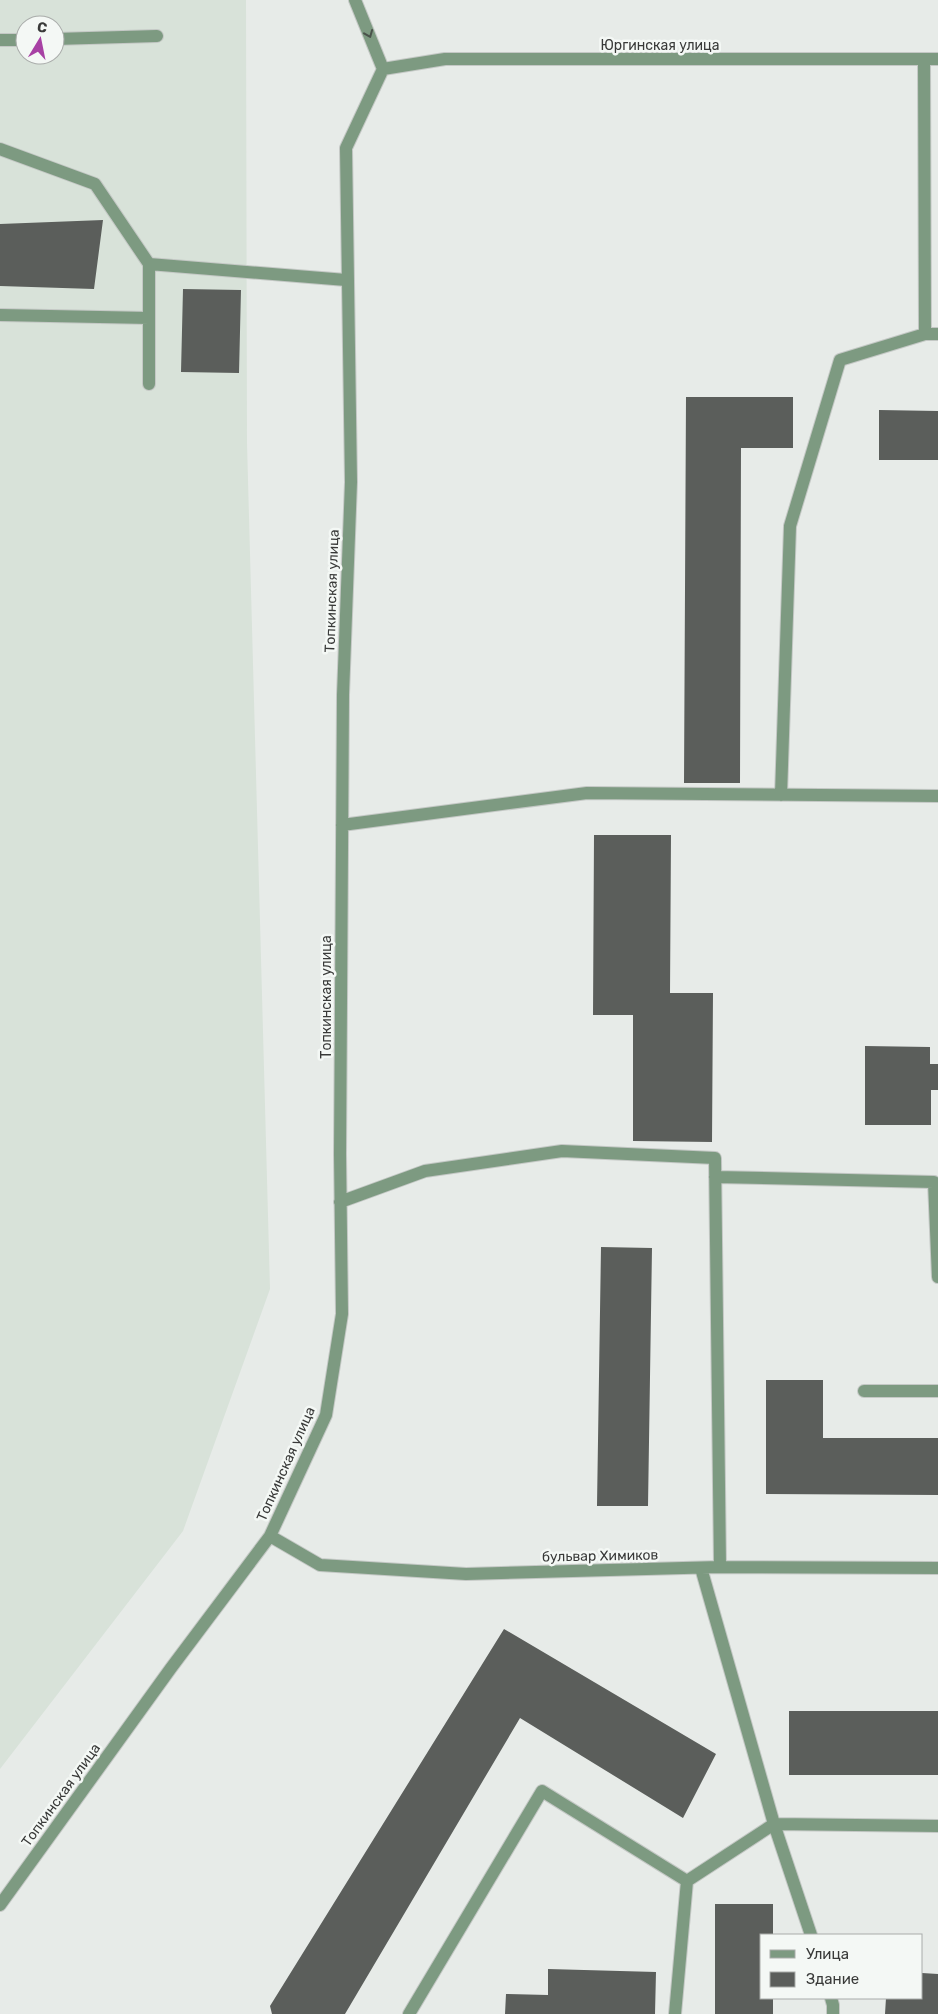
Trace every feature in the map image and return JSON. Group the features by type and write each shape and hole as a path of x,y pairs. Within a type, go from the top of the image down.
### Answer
{"street":[{"path":"356,0 382,69"},
{"path":"65,39 157,36"},
{"path":"0,40 15,40"},
{"name":"Юргинская улица","path":"382,69 445,59 924,61 938,59"},
{"path":"924,61 924,334"},
{"name":"Топкинская улица","path":"0,1905 171,1668 270,1536 326,1415 342,1314 340,1202 343,695 351,482 346,280 346,148 382,69"},
{"path":"0,149 96,184 149,264 149,384"},
{"path":"149,264 346,280"},
{"path":"0,315 149,318"},
{"path":"781,795 790,526 840,360 924,334 938,334"},
{"path":"342,825 587,793 938,796"},
{"path":"340,1202 425,1171 562,1151 715,1158 720,1567"},
{"path":"715,1177 934,1182 938,1277"},
{"path":"864,1391 938,1391"},
{"name":"бульвар Химиков","path":"270,1536 320,1565 466,1574 720,1567 938,1568"},
{"path":"701,1568 774,1824 810,1934"},
{"path":"409,2014 542,1791 687,1881"},
{"path":"687,1881 774,1824 938,1826"},
{"path":"675,2014 687,1881"},
{"path":"831,1999 834,2006 833,2014"}],"shaded area":[{"path":"0,0 246,0 247,443 270,1289 183,1531 0,1769"}],"building":[{"path":"103,220 94,289 0,286 0,224"},
{"path":"183,289 241,290 239,373 181,372"},
{"path":"686,397 793,397 793,448 741,448 740,783 684,783"},
{"path":"879,410 938,411 938,460 879,460"},
{"path":"594,835 671,835 670,993 713,993 712,1142 633,1141 633,1015 593,1015"},
{"path":"865,1046 930,1047 930,1064 938,1064 938,1090 931,1090 931,1125 865,1125"},
{"path":"601,1247 652,1248 648,1506 597,1506"},
{"path":"766,1380 823,1380 823,1438 938,1438 938,1495 766,1494"},
{"path":"504,1629 716,1754 683,1818 520,1718 345,2014 272,2014 270,2006"},
{"path":"789,1711 938,1711 938,1775 789,1775"},
{"path":"715,1904 773,1904 773,1934 760,1934 760,1999 773,1999 773,2014 715,2014"},
{"path":"548,1969 656,1972 655,2014 505,2014 506,1994 548,1995"},
{"path":"923,1973 938,1974 938,2014 885,2014 886,1999 923,1999"}]}
